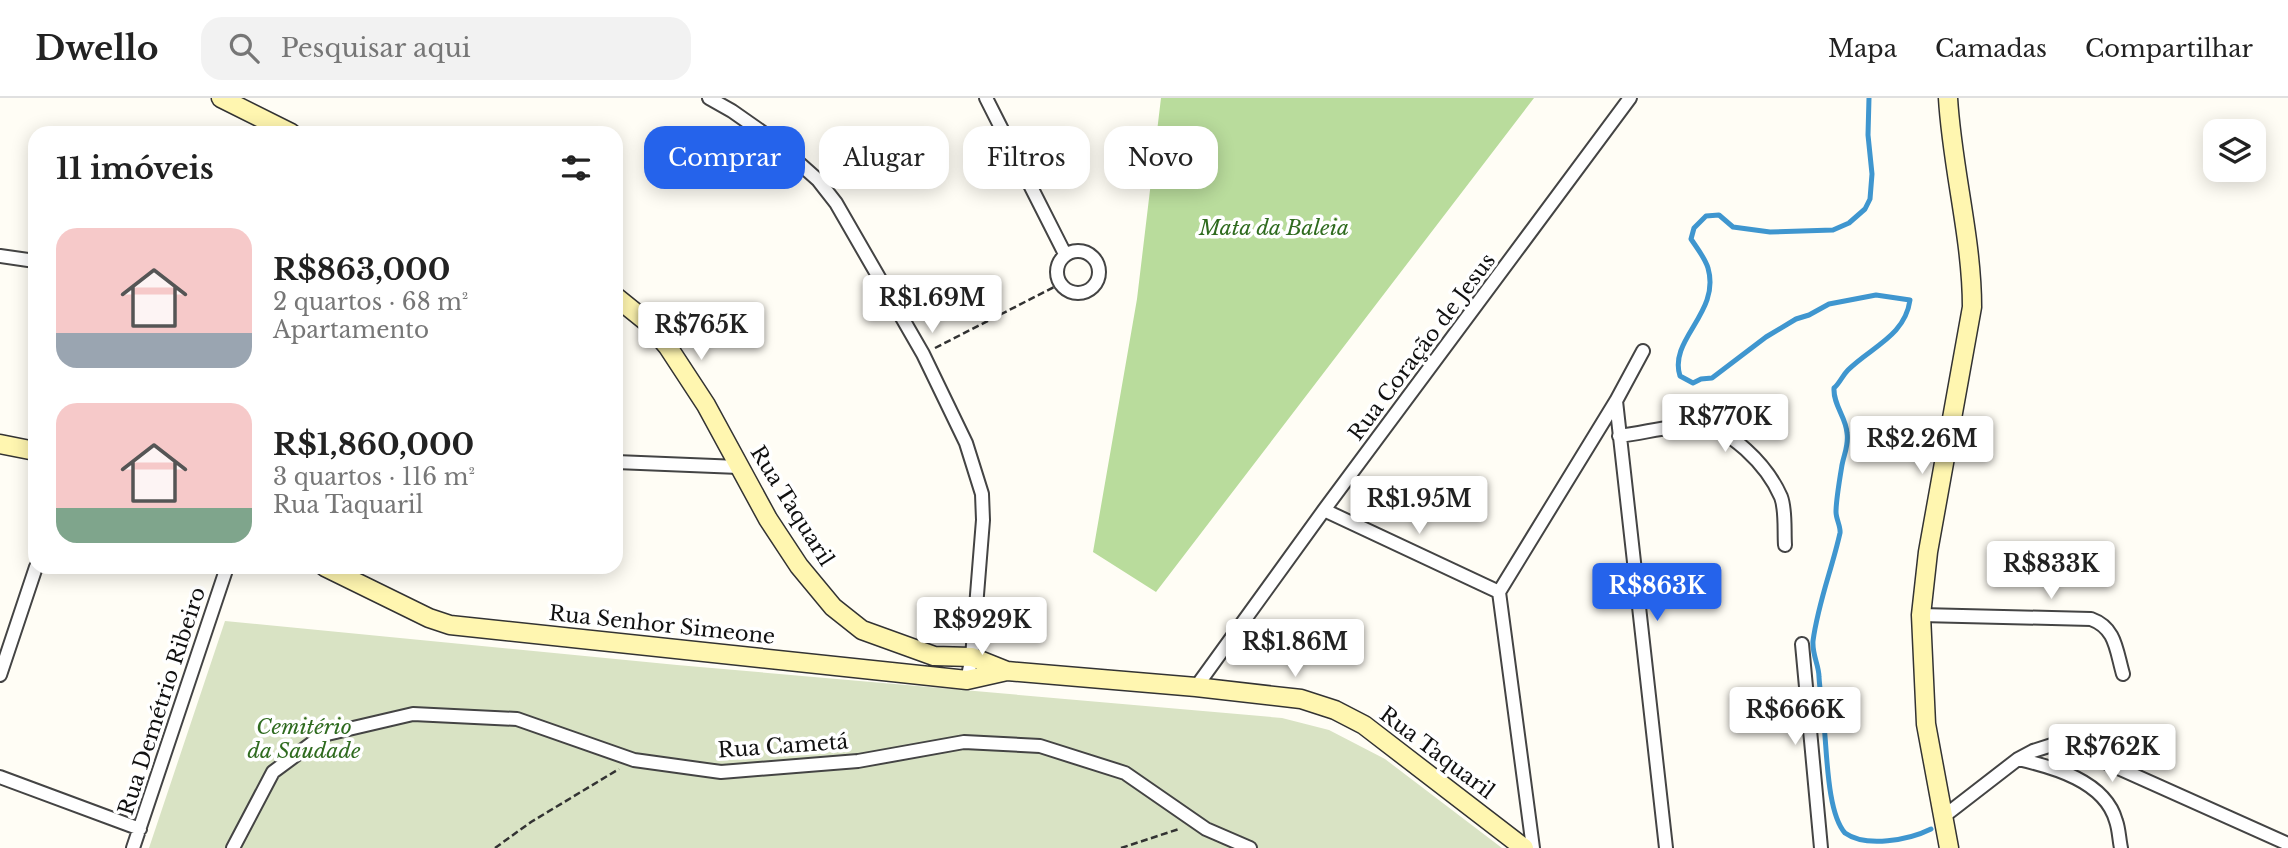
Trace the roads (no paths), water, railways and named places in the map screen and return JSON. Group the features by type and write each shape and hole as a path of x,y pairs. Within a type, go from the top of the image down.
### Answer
{"street":[{"path":"221,98 277,126"},
{"path":"709,98 772,139 818,180 836,204 923,354 966,443 982,494 983,520 972,657 967,680"},
{"path":"986,98 1065,254"},
{"name":"Rua Coração de Jesus","path":"1196,687 1630,98"},
{"path":"1948,98 1950,140 1972,279 1972,307 1928,552 1921,615 1926,724 1950,848"},
{"path":"1080,251 1095,259 1100,271 1099,279 1090,290 1079,294 1060,284 1057,268 1065,254 1080,251"},
{"path":"0,256 28,260"},
{"name":"Rua Taquaril","path":"623,303 647,322 668,347 706,405 739,467 799,566 834,607 862,630 934,656 972,657 1007,671 1301,699 1335,710 1364,725 1524,848"},
{"path":"1533,848 1499,592 1616,401 1643,351"},
{"path":"1616,401 1666,848"},
{"path":"1619,436 1696,425 1721,431 1739,443 1763,468 1782,499 1785,545"},
{"path":"0,444 28,450"},
{"path":"623,462 739,467"},
{"path":"1324,510 1499,592"},
{"path":"0,675 34,574"},
{"name":"Rua Demétrio Ribeiro","path":"133,848 225,574"},
{"name":"Rua Senhor Simeone","path":"339,574 429,618 450,625 967,680 1007,671"},
{"path":"1921,615 2091,619 2103,623 2111,633 2123,674"},
{"path":"1802,644 1821,848"},
{"name":"Rua Cametá","path":"233,848 273,772 323,736 414,714 517,719 634,761 721,772 858,761 964,742 1040,746 1125,773 1206,829 1250,848"},
{"path":"1943,817 2018,759 2052,745 2078,750 2288,844"},
{"path":"2018,759 2053,767 2081,781 2102,798 2116,818 2121,848"},
{"path":"0,777 140,829"}],"waterway":[{"path":"1869,98 1868,135 1872,174 1870,199 1865,209 1849,223 1833,230 1770,232 1733,227 1719,215 1706,216 1694,228 1691,239 1707,264 1710,284 1702,312 1687,337 1678,363 1680,376 1693,383 1712,378 1766,337 1829,304 1876,295 1910,300 1907,312 1894,332 1848,370 1834,388 1835,400 1846,427 1847,437 1836,507 1840,533 1818,613 1813,646 1819,673 1831,797 1839,824 1845,833 1854,838 1876,841 1900,839 1931,829"}],"park label":[{"name":"Mata da Baleia","path":"1274,228"},
{"name":"Cemitério da Saudade","path":"304,739"}]}
